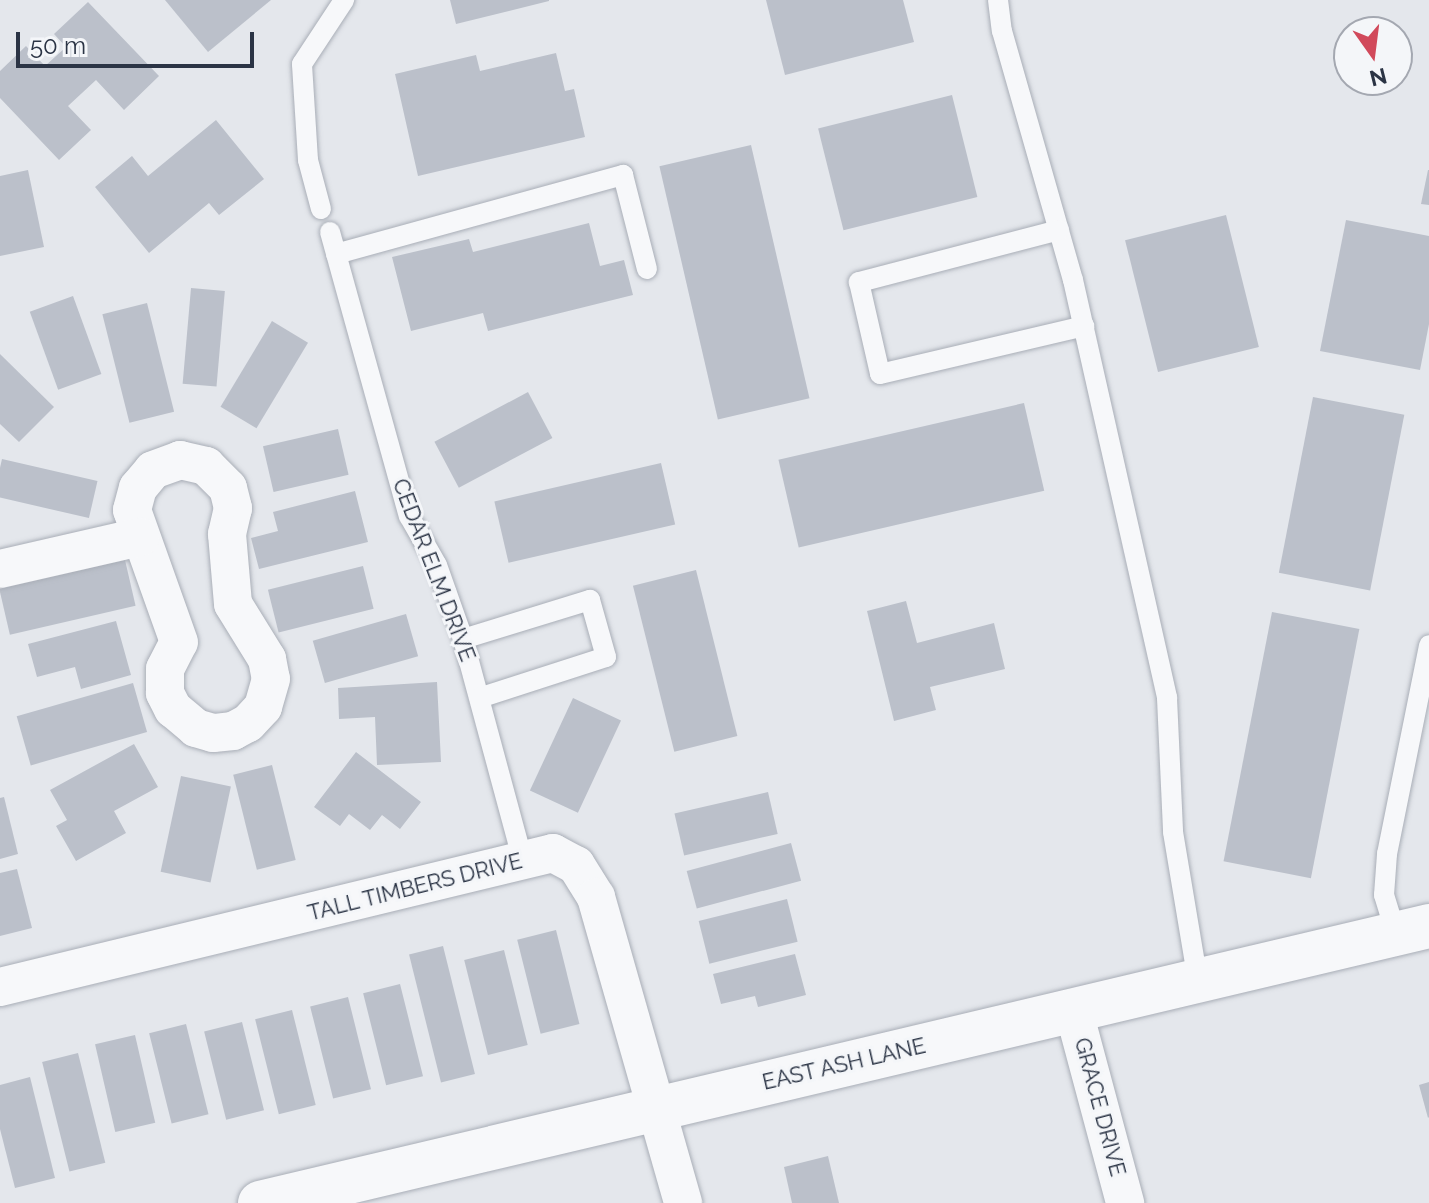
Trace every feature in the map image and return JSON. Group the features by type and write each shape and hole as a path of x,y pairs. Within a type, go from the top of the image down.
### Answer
{"street":[{"path":"180,460 206,466 228,488 233,508 227,534 233,604 267,659 271,679 263,707 248,723 233,731 213,733 185,722 173,709 165,693 165,669 179,642 140,537 132,510 138,488 153,470 180,460"},
{"path":"0,569 140,537"},
{"name":"TALL TIMBERS DRIVE","path":"0,987 553,853 576,865 596,897 659,1108 683,1203"},
{"name":"EAST ASH LANE","path":"260,1203 311,1197 659,1108 1412,930"},
{"name":"GRACE DRIVE","path":"1074,1012 1125,1203"}],"lane":[{"path":"321,209 308,160 302,64 344,0"},
{"path":"998,0 1002,31 1084,326 1167,698 1173,832 1198,981"},
{"path":"336,254 623,175 647,269"},
{"path":"1059,230 859,282 880,374 1084,326"},
{"name":"CEDAR ELM DRIVE","path":"330,232 409,516 437,565 463,639 523,861"},
{"path":"463,639 590,600 606,657 479,698"},
{"path":"1412,930 1384,895 1387,854 1429,645"}],"building":[{"path":"165,0 271,0 208,52"},
{"path":"450,0 549,0 549,1 456,24"},
{"path":"766,0 903,0 914,42 785,75"},
{"path":"88,2 159,76 124,110 96,80 68,106 91,130 59,160 0,98 0,71 26,46 45,66 66,47 54,34"},
{"path":"556,53 565,91 574,89 585,137 418,176 395,74 476,55 480,71"},
{"path":"952,95 977,197 844,230 818,128"},
{"path":"216,120 264,179 219,215 209,203 149,253 95,187 132,156 148,176"},
{"path":"751,145 809,398 718,419 659,166"},
{"path":"28,170 44,247 0,256 0,176"},
{"path":"1429,170 1429,205 1421,204"},
{"path":"1226,215 1259,347 1158,372 1125,240"},
{"path":"1346,220 1429,236 1429,324 1420,370 1320,351"},
{"path":"589,223 600,266 624,260 633,295 488,331 483,313 411,331 392,257 469,239 473,252"},
{"path":"191,288 225,291 217,387 183,384"},
{"path":"73,296 101,374 58,390 30,312"},
{"path":"147,303 174,412 129,423 102,314"},
{"path":"272,321 308,343 256,428 220,407"},
{"path":"0,354 54,407 19,442 0,424"},
{"path":"528,392 552,438 459,488 434,442"},
{"path":"1313,397 1404,415 1370,590 1279,573"},
{"path":"1024,403 1044,491 799,547 778,460"},
{"path":"338,429 349,475 274,492 263,446"},
{"path":"2,459 97,481 89,518 0,498"},
{"path":"661,463 675,524 509,563 494,501"},
{"path":"355,491 368,542 259,569 251,538 278,531 273,512"},
{"path":"125,560 136,606 10,635 0,589"},
{"path":"363,566 374,609 279,632 268,590"},
{"path":"696,570 737,736 674,752 633,586"},
{"path":"906,601 917,643 994,623 1005,669 930,687 936,710 894,721 867,611"},
{"path":"1272,612 1359,629 1311,878 1224,861"},
{"path":"406,614 418,656 325,683 313,641"},
{"path":"116,621 131,675 81,689 75,667 37,677 28,644"},
{"path":"437,682 441,762 377,765 375,717 339,719 338,688"},
{"path":"133,683 147,732 31,765 17,716"},
{"path":"573,698 621,720 578,813 530,790"},
{"path":"134,744 158,787 114,811 126,833 76,861 56,826 67,820 50,790"},
{"path":"356,752 421,802 400,829 382,815 370,830 349,814 340,826 314,807"},
{"path":"272,765 296,860 257,870 233,775"},
{"path":"181,776 231,787 211,882 161,872"},
{"path":"768,792 778,834 684,855 674,814"},
{"path":"4,797 18,854 0,859 0,798"},
{"path":"791,843 801,881 697,909 687,871"},
{"path":"17,869 32,928 0,936 0,873"},
{"path":"787,899 798,942 709,964 699,921"},
{"path":"556,930 579,1024 541,1034 517,940"},
{"path":"443,946 475,1074 441,1083 409,954"},
{"path":"504,950 528,1045 488,1055 464,960"},
{"path":"795,954 806,995 758,1007 755,996 721,1004 713,974"},
{"path":"400,984 423,1076 386,1085 363,993"},
{"path":"348,997 371,1089 333,1099 310,1006"},
{"path":"292,1010 316,1105 279,1114 255,1019"},
{"path":"242,1022 264,1110 226,1120 204,1031"},
{"path":"186,1024 208,1114 172,1123 149,1033"},
{"path":"135,1035 155,1123 115,1132 95,1044"},
{"path":"78,1053 105,1163 69,1172 42,1062"},
{"path":"30,1077 55,1178 15,1188 0,1129 0,1085"},
{"path":"1429,1082 1429,1117 1428,1118 1419,1085"},
{"path":"828,1156 839,1203 792,1203 784,1167"}]}
